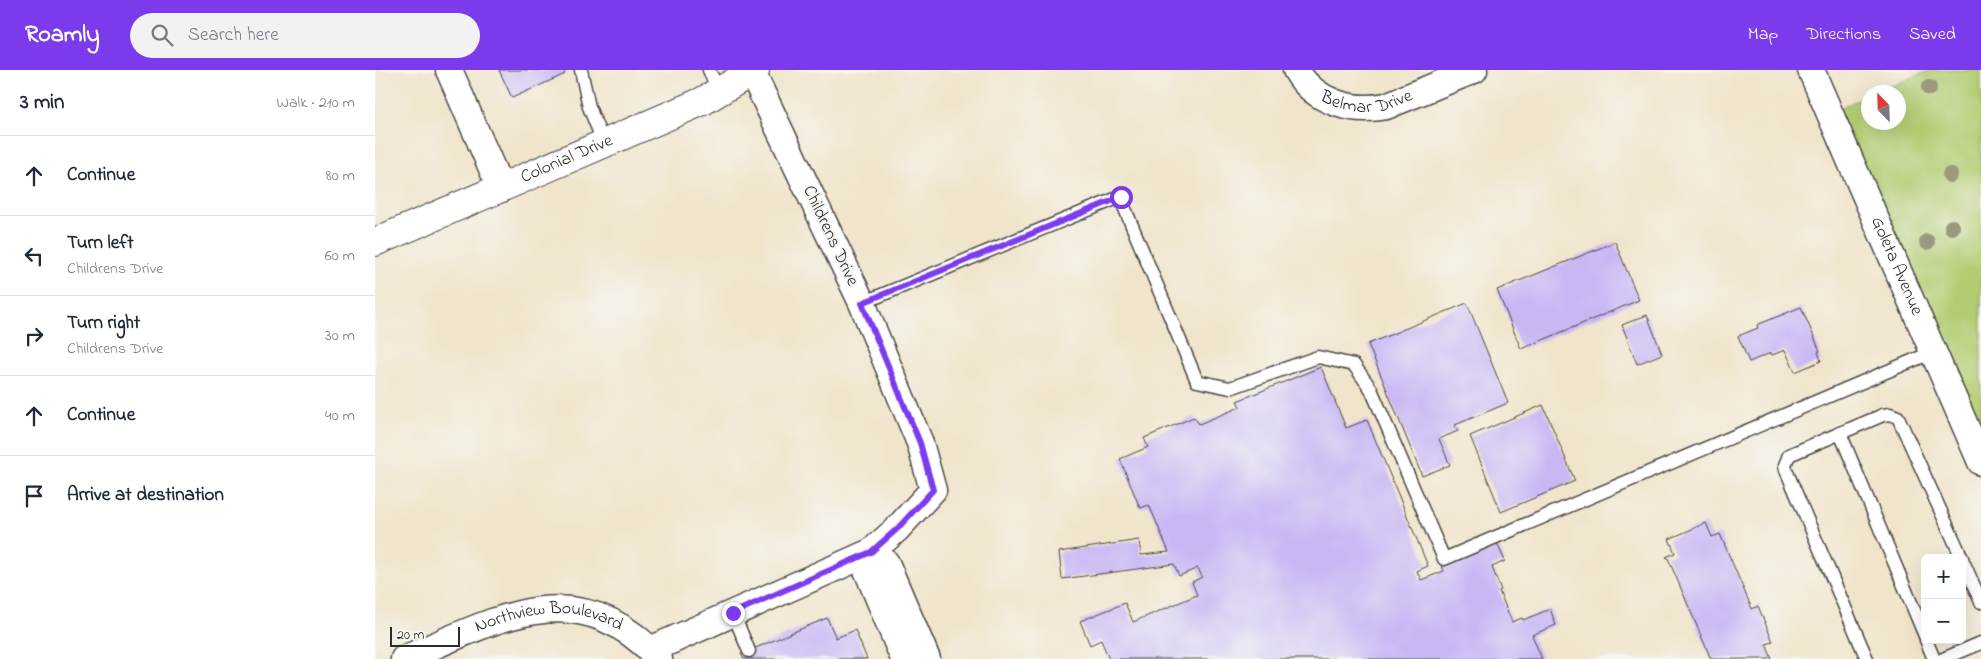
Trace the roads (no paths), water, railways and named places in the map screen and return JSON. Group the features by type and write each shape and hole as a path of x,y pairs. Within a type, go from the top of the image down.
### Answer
{"street":[{"path":"449,70 501,189"},
{"name":"Belmar Drive","path":"1295,70 1315,92 1333,102 1352,108 1372,109 1387,106 1444,76 1474,70"},
{"name":"Goleta Avenue","path":"1811,70 1981,462"},
{"name":"Colonial Drive","path":"375,242 703,100 714,81 754,71"},
{"name":"Childrens Drive","path":"754,71 862,303 920,443 933,490 897,529 871,552"},
{"path":"654,654 733,613 871,552"},
{"path":"871,552 867,570 904,659"},
{"path":"871,552 886,563 927,659"},
{"name":"Northview Boulevard","path":"403,659 499,619 535,610 563,609 587,613 610,621 625,629 654,654"}],"lane":[{"path":"581,70 589,107 604,144"},
{"path":"862,303 1121,197 1197,381 1230,388 1318,357 1354,365 1371,389 1443,559 1933,352"},
{"path":"1867,659 1785,465 1789,455 1883,415 1890,414 1898,417 1960,554"},
{"path":"1840,433 1921,626"},
{"path":"1966,567 1981,602"},
{"path":"733,613 749,651"},
{"path":"1928,644 1934,659"},
{"path":"1943,659 1980,646"}]}
